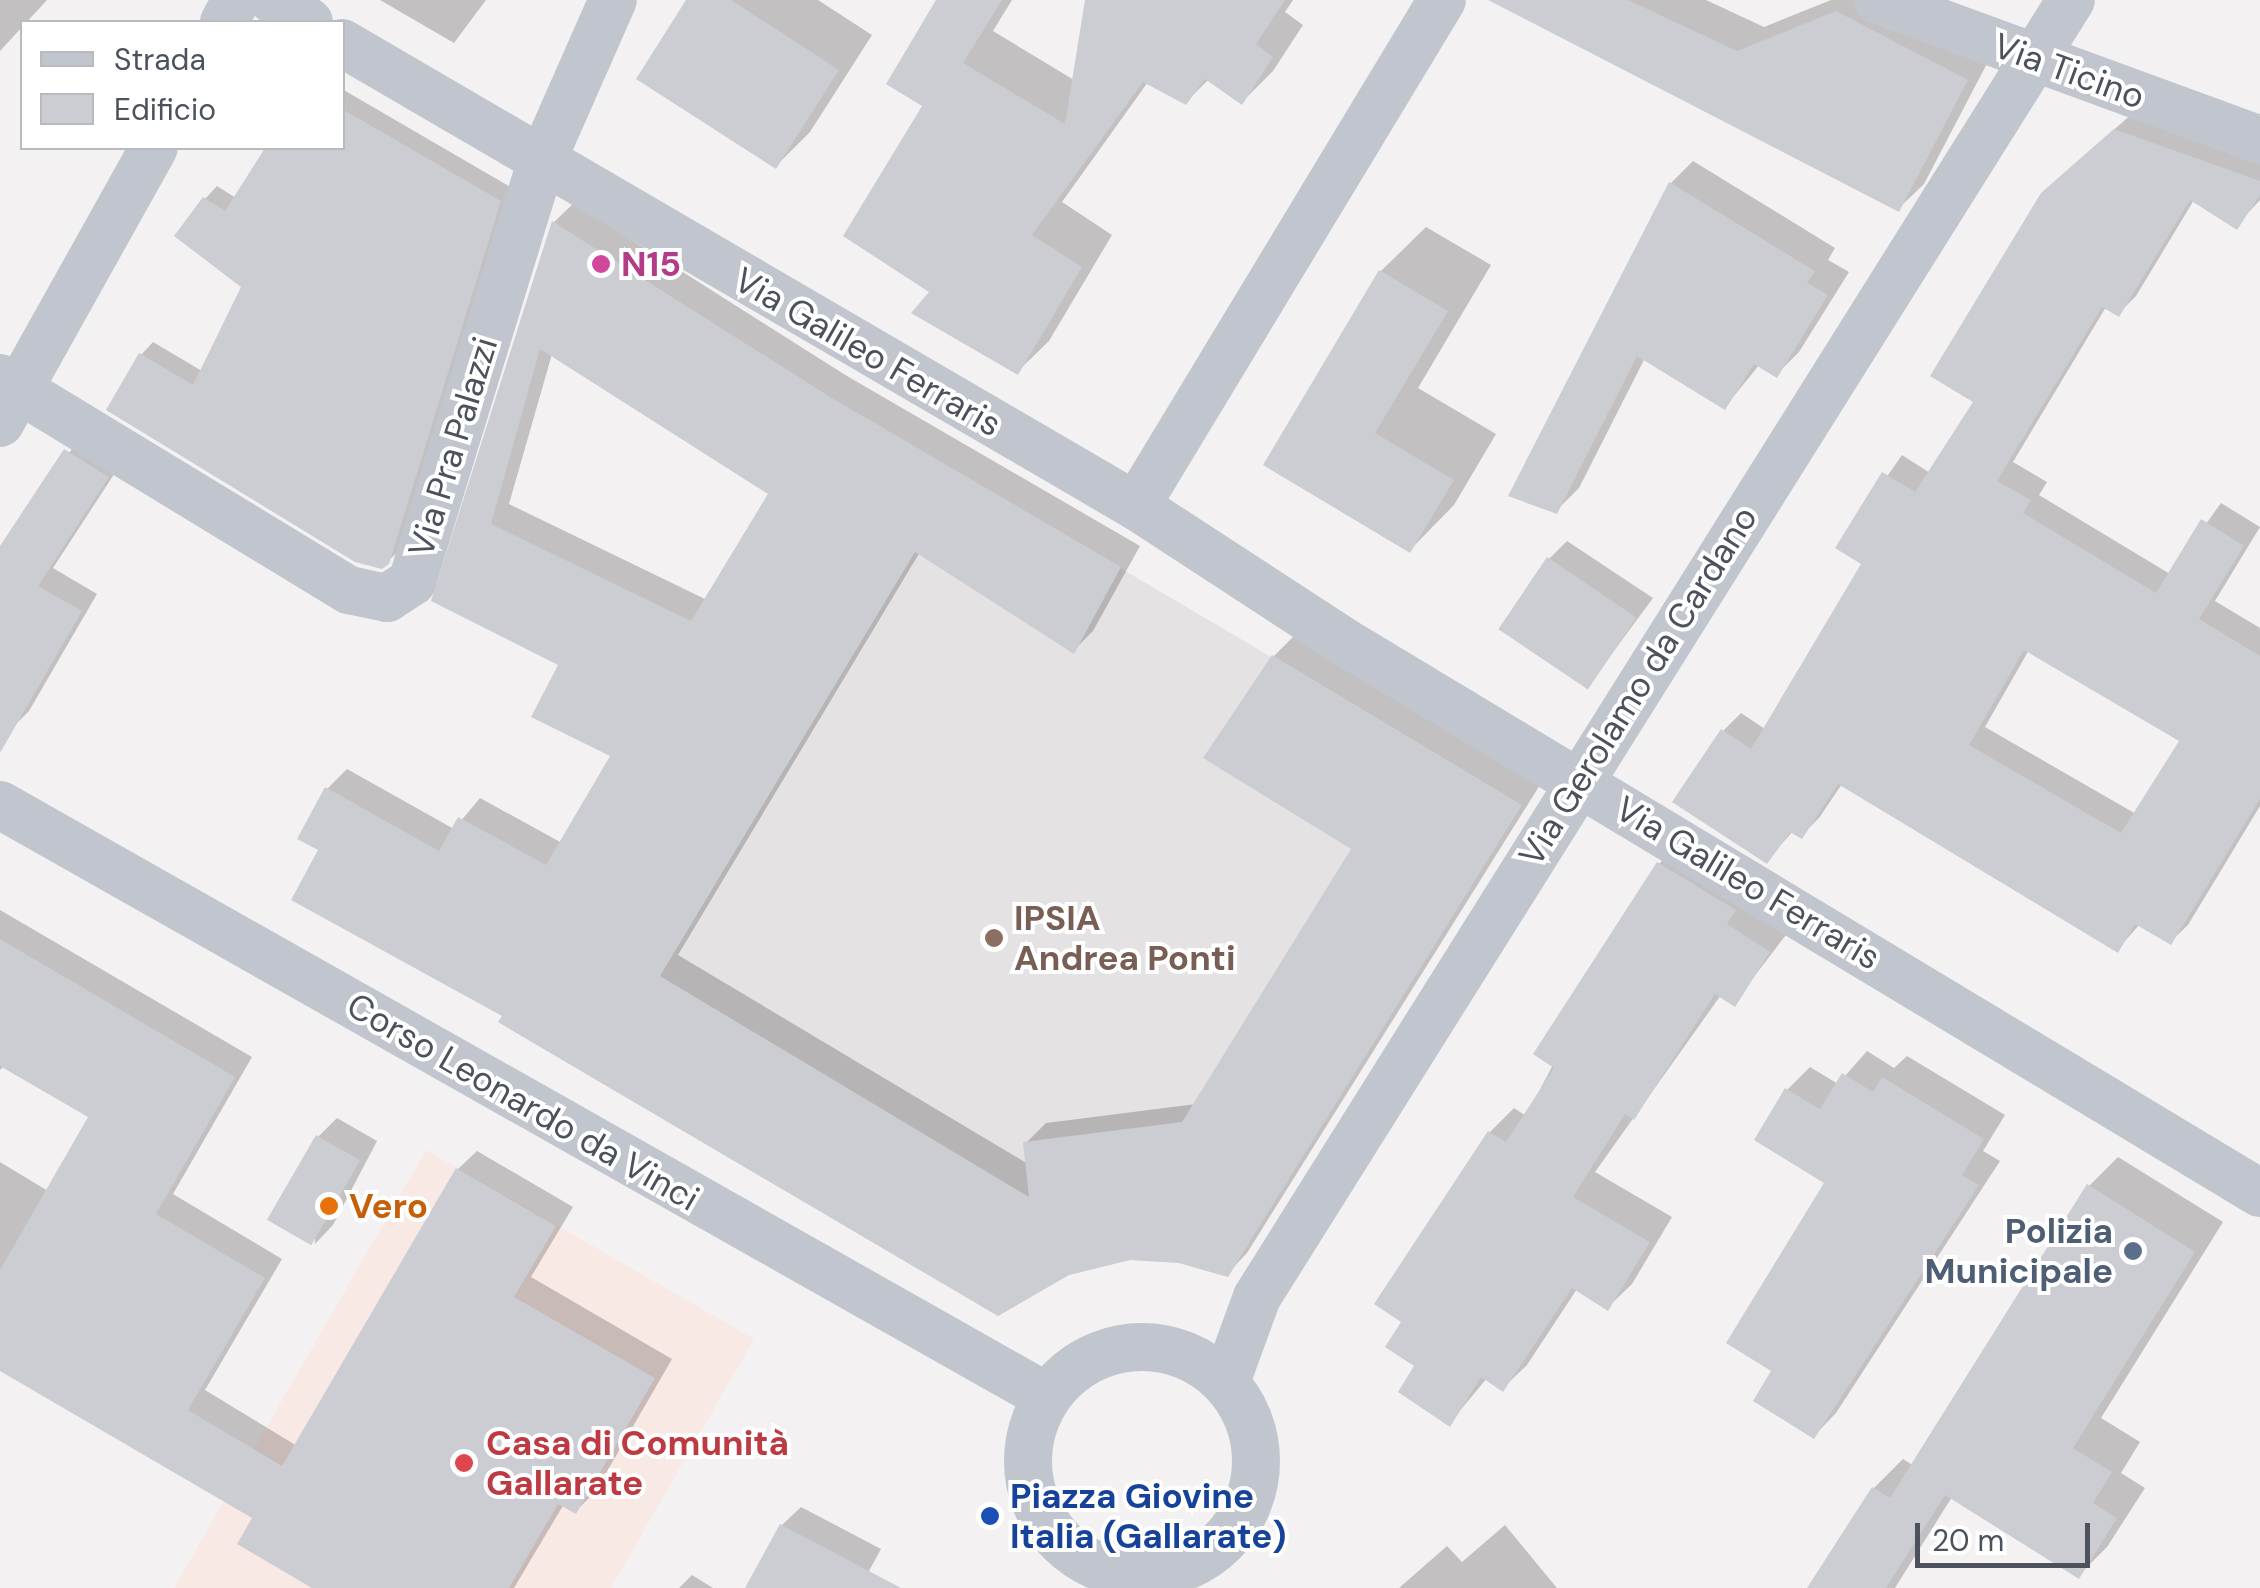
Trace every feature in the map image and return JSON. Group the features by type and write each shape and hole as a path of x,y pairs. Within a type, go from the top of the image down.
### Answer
{"street":[{"path":"273,0 306,20"},
{"name":"Via Pra Palazzi","path":"6,397 349,590 387,598 412,582 541,162 613,0"},
{"path":"1136,506 1442,0"},
{"name":"Via Ticino","path":"1878,0 2260,140"},
{"name":"Via Gerolamo da Cardano","path":"1226,1382 1257,1298 2072,0"},
{"name":"Via Galileo Ferraris","path":"345,44 541,162 1136,506 1344,641 2260,1193"},
{"path":"6,397 153,150"},
{"name":"Corso Leonardo da Vinci","path":"0,805 1047,1398"},
{"path":"1153,1347 1193,1358 1226,1382 1245,1410 1256,1475 1248,1508 1218,1573 1101,1580 1070,1552 1043,1519 1029,1480 1030,1436 1047,1398 1076,1368 1112,1350 1153,1347"}],"shaded area":[{"name":"IPSIA Andrea Ponti","path":"827,395 1522,805 1228,1277 1179,1263 1130,1260 1069,1275 998,1316 498,1022 598,855 563,836"},
{"name":"Casa di Comunità Gallarate","path":"426,1150 754,1339 611,1588 174,1588"}],"building":[{"path":"686,0 731,0 839,70 776,169 636,79"},
{"path":"936,0 1002,0 963,63 1065,124 1085,0 1285,0 1256,44 1273,57 1242,105 1205,79 1186,105 1143,82 1032,235 1082,267 1018,375 911,313 929,292 843,236 922,106 886,84"},
{"path":"1488,0 1628,0 1737,51 1836,11 1968,80 1899,212"},
{"path":"345,111 501,201 389,564 382,569 355,562 106,410 139,353 193,385 241,287 174,236 203,197 225,211 264,150 345,150"},
{"path":"2114,129 2260,181 2260,195 2237,230 2190,200 2119,317 2102,307 1997,481 2031,500 2023,513 2156,593 2201,519 2244,546 2199,619 2260,656 2260,799 2171,945 2135,924 2118,953 1838,784 1802,839 1790,832 1767,864 1672,802 1721,729 1751,749 1861,564 1835,548 1882,472 1915,492 1973,402 1930,376 2041,193","holes":["2024,650 2179,741 2121,833 1969,745"]},
{"path":"1669,182 1815,271 1807,283 1828,295 1777,378 1754,364 1725,410 1637,356 1557,514 1508,496"},
{"path":"552,221 827,395 1121,567 1074,654 915,552 660,976 1029,1197 1023,1142 1182,1122 1351,849 1203,758 1272,655 1522,805 1228,1277 1179,1263 1130,1260 1069,1275 998,1316 498,1022 502,1016 291,900 318,850 297,839 325,787 439,851 458,817 546,865 610,756 531,717 558,665 431,601","holes":["540,349 768,494 691,621 491,524"]},
{"path":"1379,270 1448,311 1375,433 1454,480 1410,553 1263,465"},
{"path":"64,449 109,477 38,586 82,611 0,753 0,546"},
{"path":"1547,557 1637,617 1588,690 1498,629"},
{"path":"1657,862 1736,910 1727,924 1770,952 1735,1007 1715,994 1634,1120 1625,1114 1573,1197 1650,1242 1608,1311 1572,1288 1503,1392 1481,1377 1450,1427 1398,1392 1414,1366 1385,1347 1401,1322 1374,1304 1488,1131 1506,1142 1554,1068 1533,1054"},
{"path":"0,939 235,1077 156,1214 265,1278 188,1410 282,1466 456,1168 556,1226 514,1297 655,1378 576,1514 558,1504 509,1588 312,1588 237,1544 252,1518 0,1371 0,1270 88,1117 0,1066"},
{"path":"1842,1073 1873,1092 1882,1077 1984,1139 1962,1175 1979,1185 1814,1439 1753,1401 1771,1371 1726,1343 1824,1183 1754,1140 1785,1088 1820,1109"},
{"path":"316,1135 360,1160 311,1245 267,1220"},
{"path":"2087,1184 2195,1252 2073,1448 2112,1472 2093,1503 2117,1518 2079,1579 1945,1495 1886,1588 1807,1588 1872,1487 1890,1498"},
{"path":"780,1524 901,1588 745,1588"}],"place":[{"name":"N15","path":"601,264"},
{"name":"IPSIA Andrea Ponti","path":"994,938"},
{"name":"Vero","path":"329,1206"},
{"name":"Polizia Municipale","path":"2133,1251"},
{"name":"Casa di Comunità Gallarate","path":"464,1463"},
{"name":"Piazza Giovine Italia (Gallarate)","path":"990,1516"}]}
